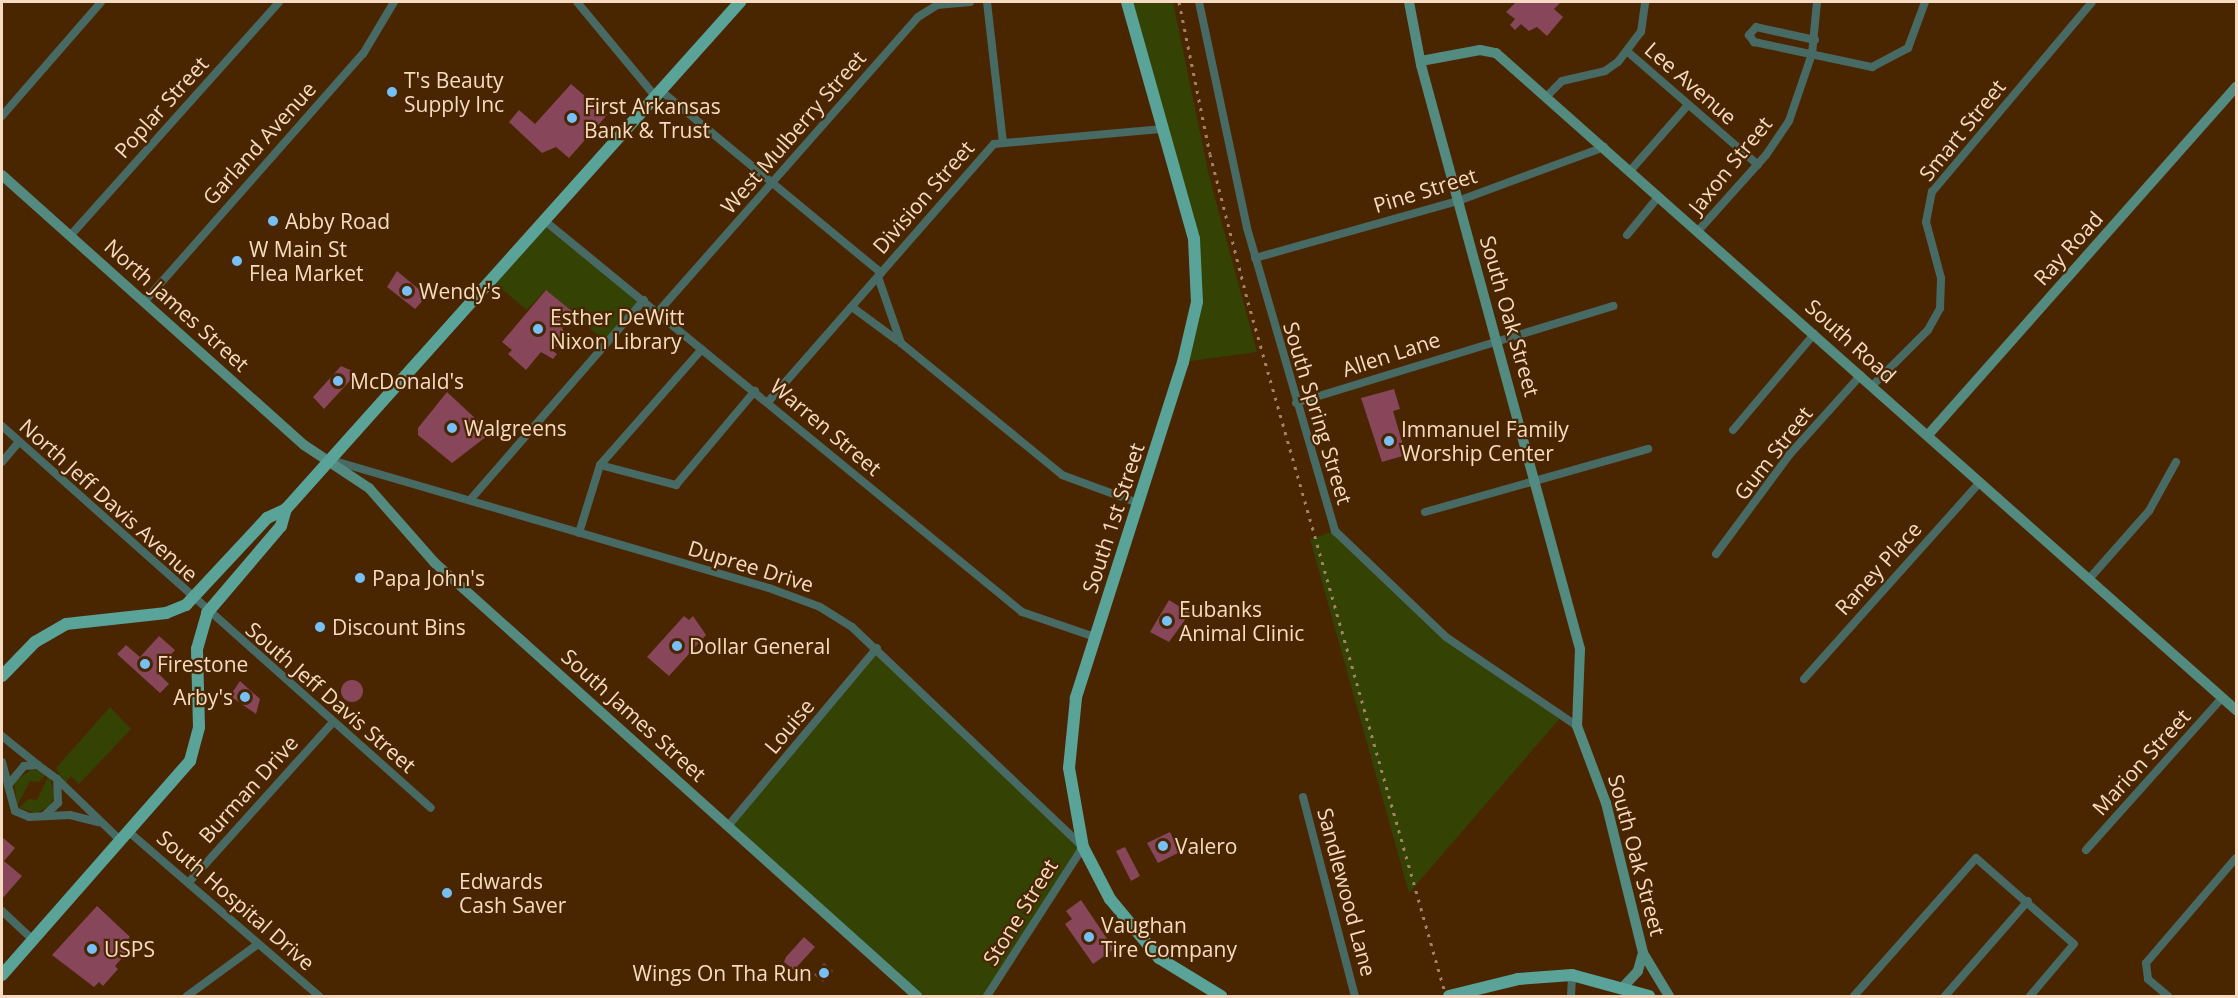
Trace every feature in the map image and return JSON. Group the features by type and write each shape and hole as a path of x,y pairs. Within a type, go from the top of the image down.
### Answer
{"main road":[{"path":"2,975 184,771 195,749 200,727 197,649 207,613 278,531 286,509 329,459 740,2"},
{"name":"South 1st Street","path":"1128,2 1194,239 1198,296 1188,347 1076,698 1068,754 1083,847 1093,874 1136,935 1172,969 1221,996"},
{"path":"2,676 35,642 60,626 88,618 166,613 192,600 267,518 286,509"},
{"path":"1449,996 1518,979 1572,975 1624,986 1649,996"}],"street":[{"path":"2,116 101,2"},
{"name":"Poplar Street","path":"70,236 279,2"},
{"name":"Garland Avenue","path":"144,302 363,54 394,2"},
{"path":"577,2 658,93 879,275 901,343"},
{"name":"West Mulberry Street","path":"658,312 923,13 937,5 970,2"},
{"path":"987,2 1003,142"},
{"name":"South Spring Street","path":"1199,2 1229,159 1296,403 1335,531 1446,637 1577,726"},
{"name":"South Oak Street","path":"1409,2 1421,60 1458,201 1580,649 1577,726 1606,803 1643,953 1669,996"},
{"path":"1547,96 1562,81 1605,71 1628,52 1641,32 1645,2"},
{"name":"Jaxon Street","path":"1698,231 1758,165 1789,121 1812,54 1818,2"},
{"path":"1815,40 1756,27 1749,34 1754,42 1872,67 1896,58 1908,48 1925,2"},
{"name":"Smart Street","path":"1872,386 1928,330 1940,308 1941,278 1926,222 1932,192 2092,2"},
{"name":"South Road","path":"1421,60 1490,50 1547,96 2236,710"},
{"name":"Lee Avenue","path":"1628,52 1758,165"},
{"name":"Ray Road","path":"1928,435 2236,87"},
{"path":"1630,171 1688,105"},
{"name":"Division Street","path":"768,402 989,149 1003,142 1163,129"},
{"name":"Pine Street","path":"1255,258 1458,201 1604,147"},
{"name":"North James Street","path":"2,175 304,445 329,459"},
{"path":"1627,235 1659,196"},
{"name":"Warren Street","path":"545,221 1022,612 1095,637"},
{"path":"470,500 644,300"},
{"name":"Allen Lane","path":"1296,403 1496,340 1614,306"},
{"path":"852,307 901,343 1062,475 1137,503"},
{"path":"1733,430 1814,334"},
{"path":"579,533 600,465 702,349"},
{"name":"Gum Street","path":"1716,554 1790,454 1860,375"},
{"path":"600,465 676,485 754,391"},
{"name":"North Jeff Davis Avenue","path":"2,426 207,613"},
{"path":"2,462 19,442"},
{"path":"1425,512 1534,477 1648,449"},
{"name":"Dupree Drive","path":"329,459 798,598 837,616 877,648 1083,847"},
{"name":"South James Street","path":"329,459 369,488 435,563 917,996"},
{"path":"2089,579 2149,511 2176,462"},
{"name":"Raney Place","path":"1804,679 1980,482"},
{"name":"South Jeff Davis Street","path":"207,613 431,808"},
{"name":"Louise","path":"728,826 877,648"},
{"name":"Marion Street","path":"2086,850 2223,698"},
{"name":"Burman Drive","path":"190,881 333,722"},
{"path":"2,736 57,779 58,802 45,815"},
{"path":"2,762 15,811 29,817 45,815 99,822"},
{"path":"8,785 24,766 38,765"},
{"name":"South Hospital Drive","path":"57,779 99,822 125,836 190,881 319,996"},
{"name":"Sandlewood Lane","path":"1303,797 1355,996"},
{"name":"Stone Street","path":"987,996 1083,847"},
{"path":"1854,996 1976,858 2028,901 2074,944 2030,996"},
{"path":"2168,996 2148,979 2146,963 2236,858"},
{"path":"1945,996 2028,901"},
{"path":"2,911 33,940"},
{"path":"188,996 258,944"},
{"name":"South Oak Street","path":"1624,986 1638,971 1643,953"},
{"path":"1571,996 1572,975"}],"green space":[{"path":"1127,2 1173,2 1209,176 1257,352 1183,362 1199,277"},
{"path":"545,221 643,299 606,342 545,290 527,310 491,280"},
{"path":"1335,531 1446,637 1561,717 1409,893 1310,539"},
{"path":"877,648 1083,847 987,996 917,996 728,826"},
{"path":"110,707 131,729 79,784 71,776 65,783 56,768"},
{"path":"32,769 47,773 39,782 30,781 17,806 14,782"},
{"path":"49,775 55,795 50,806 36,813 19,808 28,799 37,800"}],"building":[{"path":"1516,2 1561,2 1554,9 1563,17 1547,36 1537,27 1529,31 1521,24 1515,30 1510,25 1515,19 1506,12"},
{"name":"First Arkansas Bank & Trust","path":"571,84 607,115 569,158 556,147 542,153 509,122 519,110 535,124"},
{"name":"Wendy's","path":"397,271 427,296 415,309 387,287"},
{"name":"Esther DeWitt Nixon Library","path":"546,290 574,313 562,328 566,335 553,351 557,354 553,359 541,352 526,370 508,354 512,350 502,342"},
{"name":"McDonald's","path":"341,366 357,373 324,409 313,397"},
{"path":"1394,389 1400,409 1393,411 1406,455 1382,462 1361,398"},
{"name":"Walgreens","path":"447,392 491,433 452,463 418,435 418,428"},
{"name":"Eubanks Animal Clinic","path":"1169,600 1190,613 1169,642 1150,632"},
{"name":"Dollar General","path":"684,616 689,620 693,616 706,635 669,676 647,657"},
{"name":"Firestone","path":"159,636 175,650 156,671 169,684 160,693 117,654 126,645 140,657"},
{"path":"348,680 356,680 363,687 363,695 356,702 348,702 341,695 341,687"},
{"name":"Arby's","path":"240,681 260,699 256,714 230,696"},
{"name":"Valero","path":"1170,832 1180,852 1158,863 1147,843"},
{"path":"2,837 15,848 4,861 22,876 2,899"},
{"name":"Valero","path":"1125,847 1140,876 1131,881 1116,851"},
{"name":"Vaughan Tire Company","path":"1081,900 1114,949 1093,964 1065,924 1072,919 1066,911"},
{"name":"USPS","path":"97,906 130,937 122,946 128,951 115,966 118,969 103,986 99,982 94,987 52,955"},
{"path":"804,937 815,947 794,970 784,962"},
{"name":"Wings On Tha Run","path":"824,963 833,971 823,982 814,975"}],"railway":[{"path":"1179,2 1210,154 1248,302 1446,996"}],"place":[{"name":"T's Beauty Supply Inc","path":"392,92"},
{"name":"First Arkansas Bank & Trust","path":"572,118"},
{"name":"Abby Road","path":"273,221"},
{"name":"W Main St Flea Market","path":"237,261"},
{"name":"Wendy's","path":"407,291"},
{"name":"Esther DeWitt Nixon Library","path":"538,329"},
{"name":"McDonald's","path":"338,381"},
{"name":"Walgreens","path":"452,428"},
{"name":"Immanuel Family Worship Center","path":"1389,441"},
{"name":"Papa John's","path":"360,578"},
{"name":"Eubanks Animal Clinic","path":"1167,621"},
{"name":"Discount Bins","path":"320,627"},
{"name":"Dollar General","path":"677,646"},
{"name":"Firestone","path":"145,664"},
{"name":"Arby's","path":"245,697"},
{"name":"Valero","path":"1163,846"},
{"name":"Edwards Cash Saver","path":"447,893"},
{"name":"Vaughan Tire Company","path":"1089,937"},
{"name":"USPS","path":"92,949"},
{"name":"Wings On Tha Run","path":"824,973"}]}
